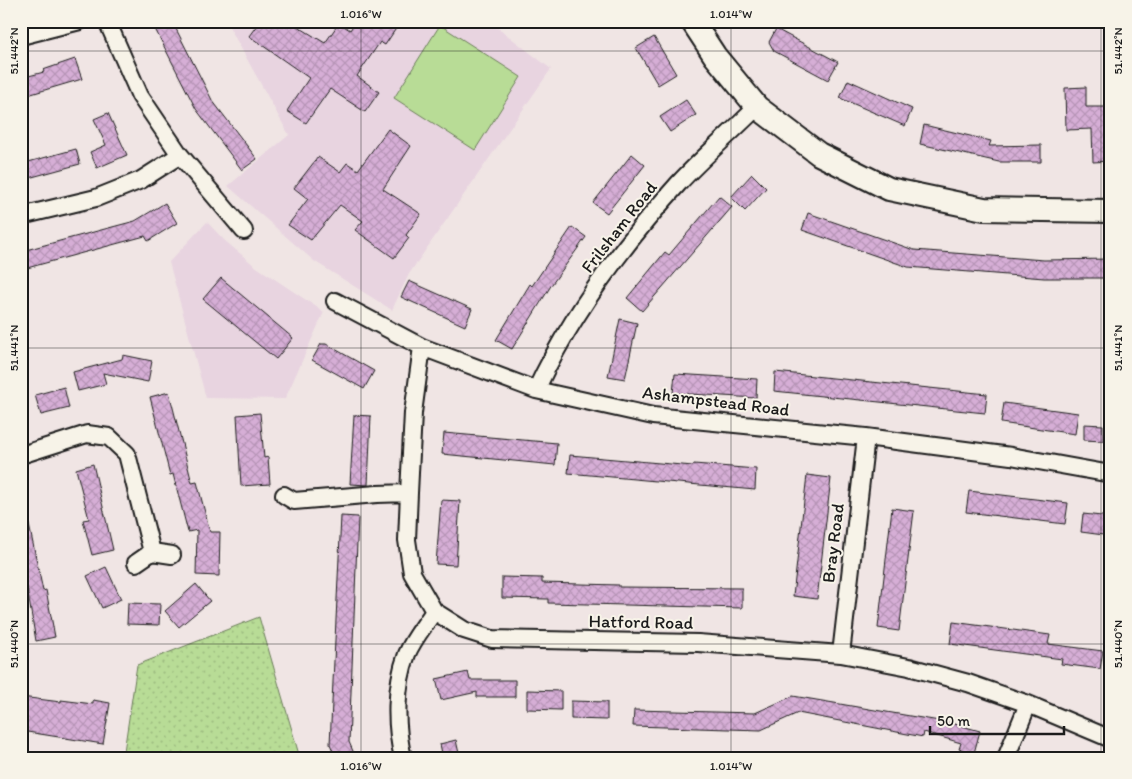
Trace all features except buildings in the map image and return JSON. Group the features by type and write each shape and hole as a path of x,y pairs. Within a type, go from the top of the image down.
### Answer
{"street":[{"path":"21,36 80,21"},
{"path":"108,21 140,96 180,154 244,231"},
{"path":"692,21 715,56 757,107 819,154 889,189 984,209 1111,211"},
{"name":"Frilsham Road","path":"536,390 552,356 623,248 679,183 757,107"},
{"path":"21,216 96,198 141,180 180,154"},
{"name":"Ashampstead Road","path":"335,302 422,346 536,390 653,416 866,437 1011,456 1111,474"},
{"name":"Hatford Road","path":"422,346 413,413 406,540 412,573 434,611 464,630 492,639 698,643 840,654 909,667 968,683 1028,704 1111,739"},
{"path":"21,455 87,434 109,438 126,454 152,552"},
{"name":"Bray Road","path":"840,654 866,437"},
{"path":"284,495 294,502 377,494 408,494"},
{"path":"136,563 152,552 172,555"},
{"path":"404,758 400,743 397,696 408,653 434,611"},
{"path":"1006,758 1028,704"}],"shaded area":[{"path":"226,21 489,21 551,69 409,274 392,310 314,261 228,186 289,135"},
{"path":"207,222 224,240 255,266 324,312 285,399 206,398 169,262"}],"green space":[{"path":"440,25 521,77 475,150 394,98"},
{"path":"259,617 300,758 123,758 137,665"}]}
